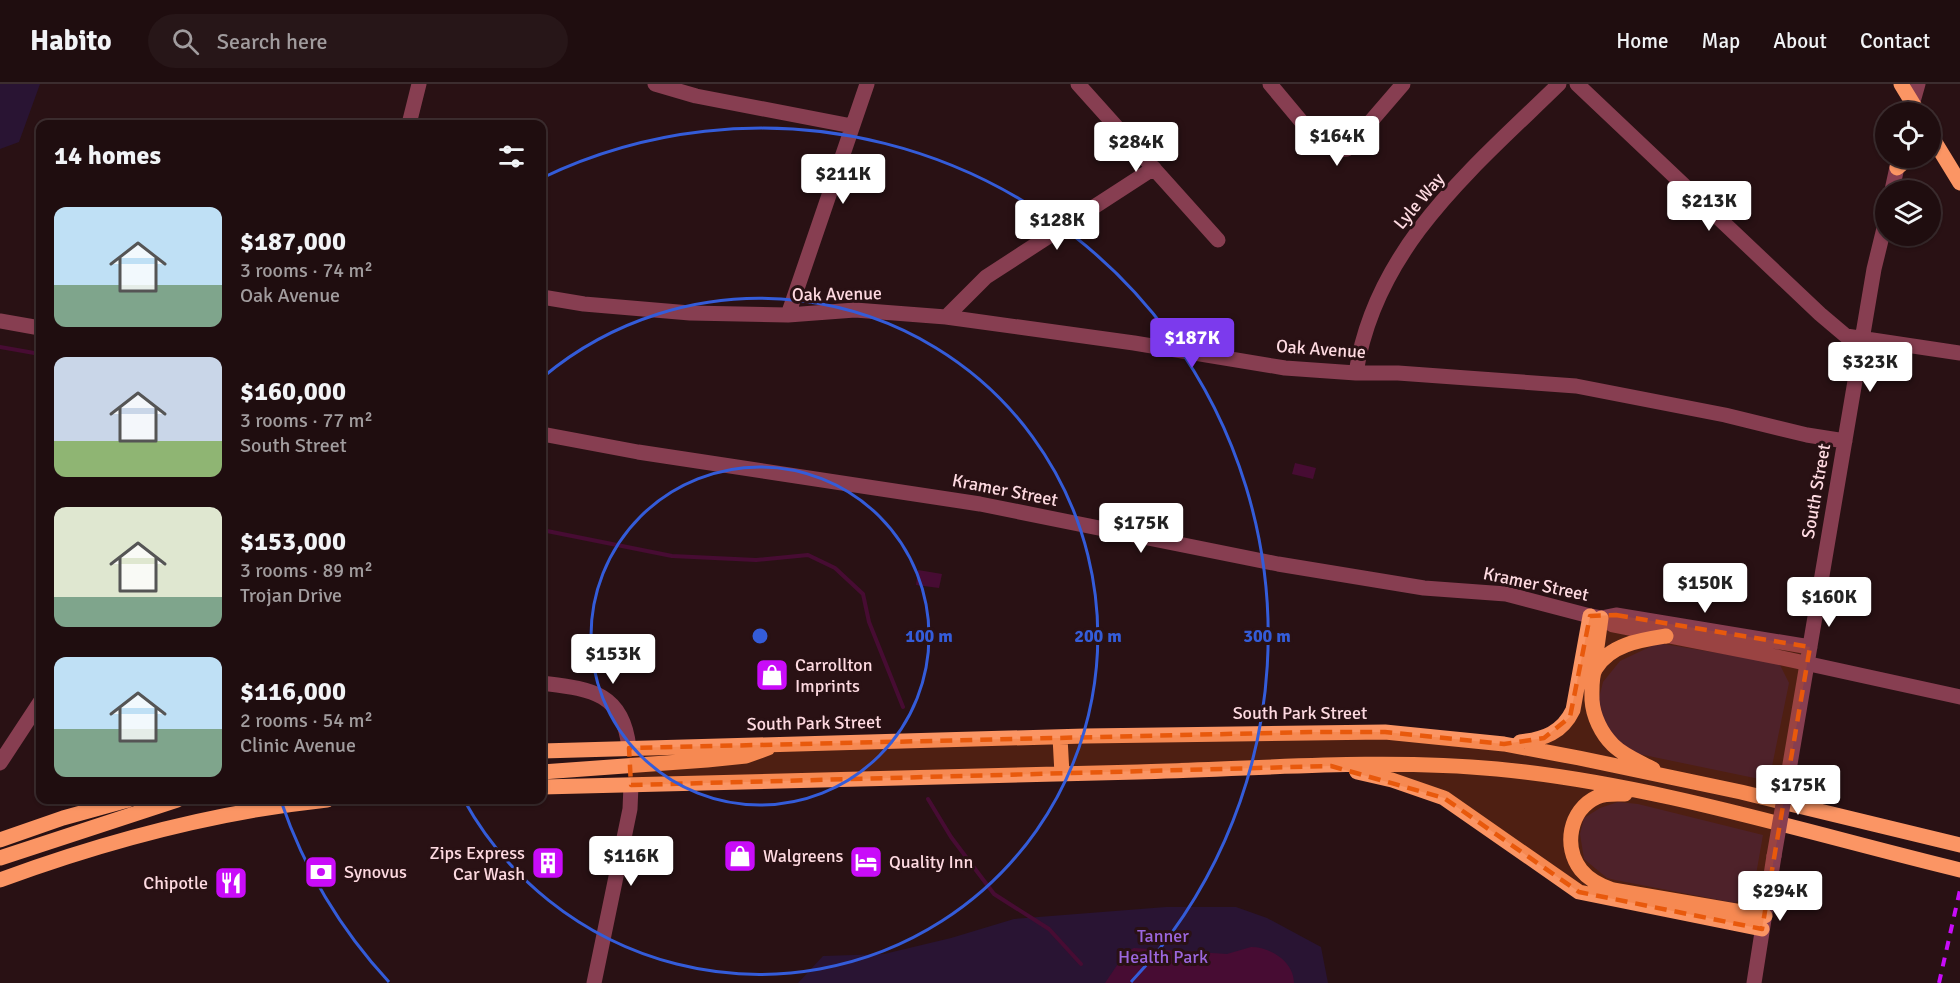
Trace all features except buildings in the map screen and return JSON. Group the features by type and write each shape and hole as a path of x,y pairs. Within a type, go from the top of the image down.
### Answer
{"main road":[{"path":"1901,84 1910,102"},
{"path":"1941,158 1960,183"},
{"path":"1596,617 1593,704 1599,724 1604,734 1622,752 1672,778"},
{"path":"1504,744 1544,738 1560,729 1570,717 1596,617"},
{"path":"1594,669 1610,653 1624,645 1666,636"},
{"name":"South Park Street","path":"546,751 782,743 1385,732 1504,744 1741,792 1960,845"},
{"path":"1060,737 1062,774"},
{"path":"546,772 746,756 782,743"},
{"path":"628,748 631,785"},
{"path":"546,787 1431,765 1563,776 1655,794 1960,870"},
{"path":"1331,766 1392,780 1444,798 1579,892 1763,922"},
{"path":"1655,794 1608,794 1596,798 1579,812 1572,828 1570,846 1582,872 1597,884 1613,890 1763,922"},
{"path":"0,840 63,818 114,804"},
{"path":"1,856 164,804"},
{"path":"7,878 106,844 201,820 302,804"}],"street":[{"path":"411,120 419,84"},
{"path":"655,84 696,96 852,126"},
{"path":"788,315 867,84"},
{"path":"1078,84 1218,240"},
{"path":"1270,84 1316,139 1337,150 1347,149 1403,84"},
{"name":"Lyle Way","path":"1356,373 1359,348 1370,316 1409,241 1448,193 1559,84"},
{"path":"1577,84 1846,336 1960,353"},
{"path":"1914,102 1917,84"},
{"path":"946,316 986,277 1154,168"},
{"name":"South Street","path":"1754,983 1880,246"},
{"name":"Oak Avenue","path":"546,298 584,304 690,313 788,315 855,310 946,316 1134,343 1285,368 1356,373 1398,373 1576,386 1845,441"},
{"path":"0,321 36,327"},
{"name":"Kramer Street","path":"546,435 638,452 980,504 1278,564 1424,588 1506,594 1596,617 1613,625 1960,697"},
{"name":"Kramer Street","path":"1596,617 1617,615 1810,647"},
{"path":"546,684 583,689 600,695 613,705 627,734 628,748"},
{"path":"0,763 36,708"},
{"path":"594,983 630,809 631,785"},
{"path":"1,856 7,878"}],"highlighted area":[{"path":"1616,615 1810,647 1762,929 1579,892 1444,798 1331,766 631,785 629,748 1311,732 1385,732 1504,744 1544,738 1570,717 1590,616"}],"green space":[{"path":"0,84 40,84 19,142 0,149"},
{"path":"1658,643 1779,663 1789,683 1769,781 1639,754 1619,743 1602,720 1598,702 1603,682 1620,661"},
{"path":"1618,802 1638,804 1763,835 1754,886 1750,893 1735,903 1607,878 1584,859 1580,834 1584,818 1600,808"},
{"name":"Tanner Health Park","path":"1166,907 1236,907 1267,918 1321,947 1328,983 798,983 823,956 884,954 951,938 1014,919"}],"shaded area":[{"path":"1295,463 1316,468 1313,479 1292,474"},
{"path":"918,570 942,574 939,588 916,585"},
{"path":"1251,947 1273,953 1286,962 1293,975 1294,983 1105,983 1126,952 1134,948 1227,954"}],"waterway":[{"path":"0,347 36,353"},
{"path":"546,531 672,556 756,560 808,555 835,568 863,594 869,622 903,707"},
{"path":"928,799 951,837 994,894 1049,929 1081,964"}],"railway":[{"path":"1939,983 1960,890"}],"place":[{"name":"Carrollton Imprints","path":"772,675"},
{"name":"Walgreens","path":"740,856"},
{"name":"Quality Inn","path":"866,862"},
{"name":"Zips Express Car Wash","path":"548,863"},
{"name":"Synovus","path":"321,872"},
{"name":"Chipotle","path":"231,883"}]}
